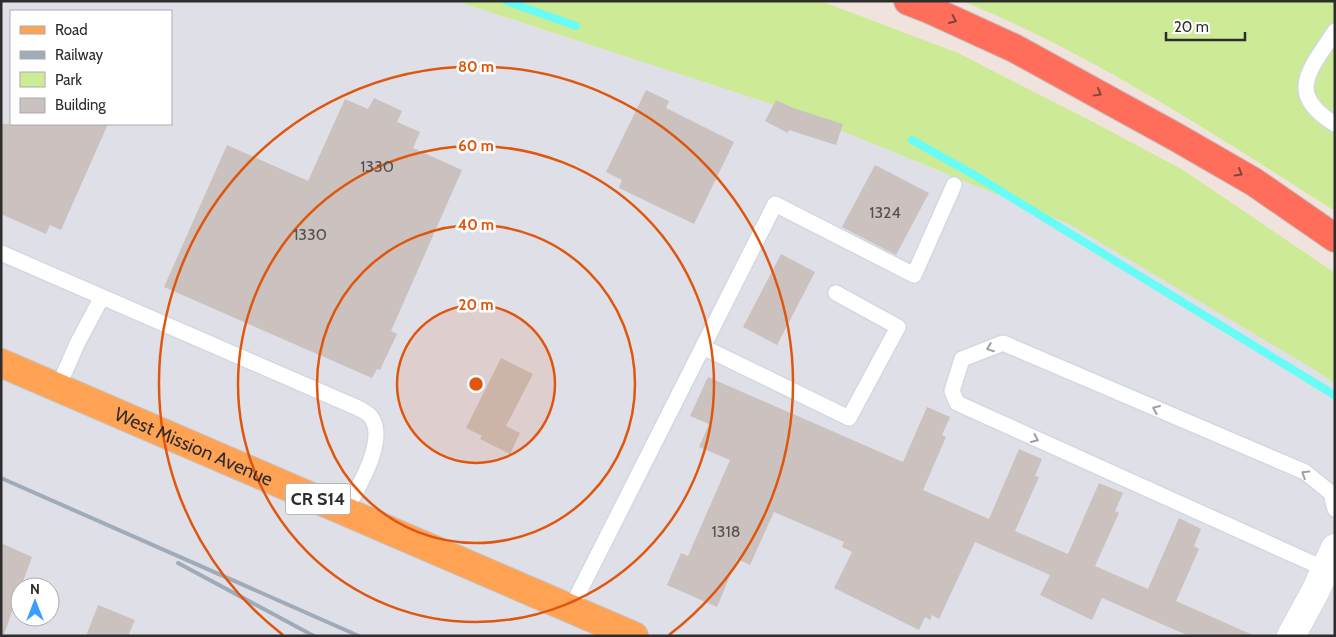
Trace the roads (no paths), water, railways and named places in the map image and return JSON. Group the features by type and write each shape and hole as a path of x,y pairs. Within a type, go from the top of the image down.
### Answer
{"highway":[{"path":"908,1 1014,48 1102,95 1254,182 1335,238"}],"main road":[{"name":"West Mission Avenue","path":"1,363 634,636"}],"street":[{"path":"1291,636 1315,592 1330,558"}],"lane":[{"path":"1335,31 1309,71 1305,90 1308,100 1316,110 1335,124"},
{"path":"571,608 775,204 914,275 954,185"},
{"path":"1,253 358,408 371,417 377,434 365,474 346,511"},
{"path":"703,347 849,418 898,327 836,293"},
{"path":"58,387 78,342 102,297"},
{"path":"1330,558 957,404 952,391 962,359 1003,343 1304,472 1331,493 1335,509"}],"waterway":[{"path":"506,1 576,26"},
{"path":"912,140 976,176 1335,396"}],"railway":[{"path":"1,478 359,636"},
{"path":"178,563 314,636"}]}
